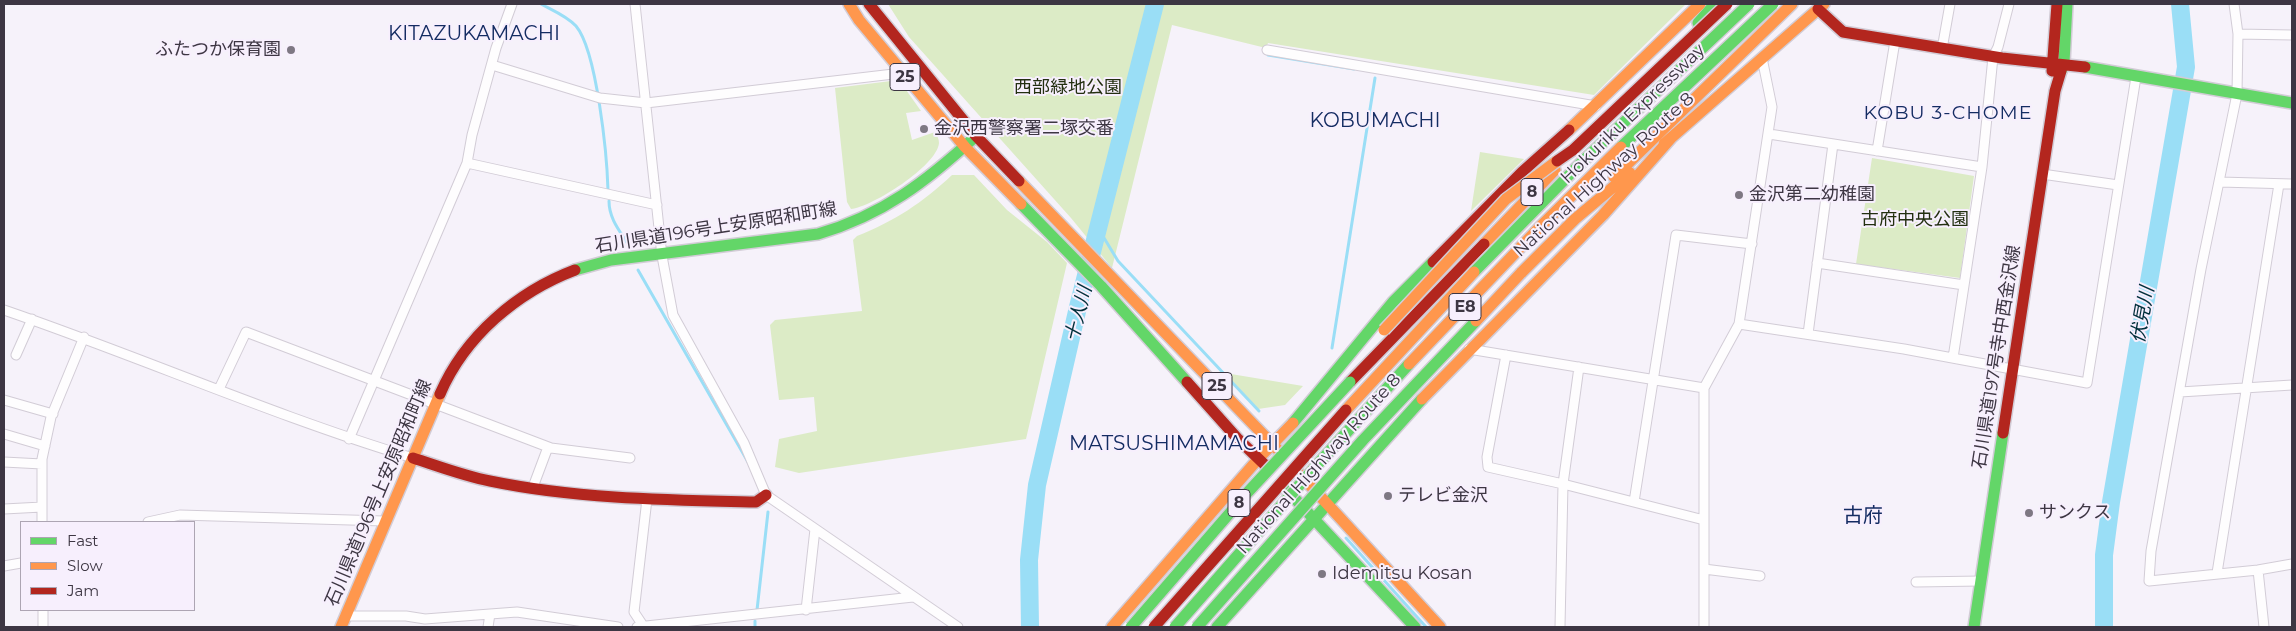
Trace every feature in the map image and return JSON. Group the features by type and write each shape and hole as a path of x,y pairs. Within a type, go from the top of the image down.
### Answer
{"main road":[{"name":"25","path":"849,4 859,20 965,147 1102,286 1237,438 1259,458 1312,520 1415,627"},
{"name":"25","path":"868,4 976,136 1078,241 1104,271 1273,444 1440,627"},
{"path":"1114,626 1259,458 1322,389 1394,302 1522,172 1596,106 1700,4"},
{"name":"National Highway Route 8","path":"1131,627 1248,492 1350,382 1535,189 1582,148 1715,4"},
{"path":"1322,389 1384,330 1506,199 1573,150 1727,4"},
{"name":"Hokuriku Expressway","path":"1154,627 1268,495 1500,246 1583,161 1748,4"},
{"name":"Hokuriku Expressway","path":"1175,627 1356,424 1514,255 1598,171 1773,4"},
{"path":"1575,219 1611,180 1792,4"},
{"name":"石川県道197号寺中西金沢線","path":"2055,91 2051,63 2057,4"},
{"name":"石川県道197号寺中西金沢線","path":"1974,627 2055,91 2064,64 2067,4"},
{"path":"1819,6 1843,32 1994,57 2064,64 2292,103"},
{"name":"National Highway Route 8","path":"1197,627 1357,446 1575,219 1671,138 1819,6"},
{"name":"石川県道196号上安原昭和町線","path":"341,627 384,521 457,361 476,337 510,304 556,277 588,265 612,260 662,256 818,234 843,228 883,210 922,184 976,136"},
{"path":"1217,627 1326,504 1469,349 1604,215 1671,138"},
{"path":"413,458 489,481 533,487 646,499 756,502 766,496"}],"street":[{"path":"349,438 467,163 492,65 512,4"},
{"path":"635,4 662,256 673,315 744,443 766,496 958,627"},
{"path":"1942,49 1950,4"},
{"path":"1953,358 1982,167 1994,57 2009,4"},
{"path":"2234,4 2238,34 2237,94 2205,252 2151,551 2149,581 2258,570 2292,564 2292,558"},
{"path":"2238,34 2292,35"},
{"path":"1877,151 1895,41"},
{"path":"1267,50 1596,106"},
{"path":"1704,627 1704,388 1739,324 1772,107 1762,56"},
{"path":"492,65 600,98 646,103 902,73"},
{"path":"1739,324 1953,358 2013,371 2087,383 2118,185 2141,77"},
{"path":"1769,134 1982,167"},
{"path":"1808,334 1833,144"},
{"path":"467,163 657,206"},
{"path":"2042,174 2118,185"},
{"path":"2220,182 2292,184"},
{"path":"2217,573 2279,184"},
{"path":"1634,502 1676,235 1752,244"},
{"path":"1817,263 1964,285"},
{"path":"4,310 84,337 349,438 413,458"},
{"path":"16,354 32,319"},
{"path":"219,389 246,332 374,380 435,406 548,447 630,458"},
{"path":"42,521 42,464 45,446 53,414 84,337"},
{"path":"1469,349 1704,388"},
{"path":"1506,355 1487,458 1488,467 1704,520"},
{"path":"1560,627 1563,484 1579,368"},
{"path":"2180,392 2292,385"},
{"path":"4,400 53,414"},
{"path":"4,434 45,446"},
{"path":"533,487 548,447"},
{"path":"4,462 42,464"},
{"path":"646,499 634,612 642,627 913,597"},
{"path":"4,509 42,507"},
{"path":"153,521 180,515 384,521"},
{"path":"806,610 815,530"},
{"path":"4,566 20,563"},
{"path":"1704,569 1760,576"},
{"path":"2258,570 2264,627"},
{"path":"1916,582 1981,581"},
{"path":"43,611 43,627"},
{"path":"345,616 406,616 425,619 517,612 618,627"},
{"path":"488,627 490,614"},
{"path":"556,627 557,617"}],"green space":[{"name":"西部緑地公園","path":"888,4 1686,4 1594,95 1268,43 1266,48 1172,25 1112,268 1071,218 909,37"},
{"path":"899,80 921,111 906,113 912,140 935,132 939,143 936,152 927,163 902,184 861,207 851,209 847,202 835,88"},
{"path":"1480,152 1524,159 1471,211"},
{"name":"古府中央公園","path":"1872,158 1974,176 1960,278 1856,264"},
{"path":"952,175 974,175 1007,210 1047,242 1067,263 1026,439 799,473 775,467 779,439 817,431 814,397 779,400 770,325 775,320 862,311 853,240 857,236 884,224 908,210"},
{"path":"1225,373 1303,386 1285,405 1258,409"}],"waterway":[{"path":"541,4 568,19 576,26 590,57 600,105 608,190"},
{"name":"十人川","path":"1030,627 1029,560 1037,485 1078,307 1155,4"},
{"name":"伏見川","path":"2104,627 2104,555 2111,502 2186,67 2180,4"},
{"path":"1268,55 1354,69"},
{"path":"1332,348 1375,78"},
{"path":"609,201 613,218 628,244"},
{"path":"1098,228 1118,261 1259,411"},
{"path":"638,270 748,462"},
{"path":"757,610 768,512"},
{"path":"1346,538 1426,627"},
{"path":"755,621 755,627"}],"traffic: fast":[{"path":"1698,23 1715,4"},
{"path":"1474,272 1582,162 1749,4"},
{"path":"1621,147 1773,4"},
{"path":"2061,71 2064,63 2067,4"},
{"path":"2085,67 2292,103"},
{"path":"575,270 611,260 818,234 884,207 922,182 976,136"},
{"path":"1021,204 1101,286 1187,382"},
{"path":"1293,423 1393,302 1433,262"},
{"path":"1197,627 1363,440 1476,321"},
{"path":"1175,627 1317,465 1409,364"},
{"path":"1131,627 1248,492 1350,382"},
{"path":"1217,627 1422,399"},
{"path":"1974,627 2003,433"},
{"path":"1284,487 1415,627"}],"traffic: slow":[{"path":"849,4 859,20 965,147 1021,204"},
{"path":"1569,130 1700,4"},
{"path":"1614,177 1792,4"},
{"path":"1664,144 1824,4"},
{"path":"1422,399 1603,215 1671,138"},
{"path":"1409,364 1539,228 1621,147"},
{"path":"1384,330 1506,199 1557,161"},
{"path":"1484,244 1555,170"},
{"path":"1521,273 1575,219 1630,173"},
{"path":"1019,181 1279,451"},
{"path":"1346,410 1474,272"},
{"path":"1476,321 1521,273"},
{"path":"341,627 440,394"},
{"path":"1112,627 1259,458 1293,423"},
{"path":"1297,471 1440,627"}],"traffic: jam":[{"path":"869,4 976,136 1019,181"},
{"path":"1557,161 1573,150 1727,4"},
{"path":"2052,71 2057,4"},
{"path":"1818,9 1843,32 2002,58 2085,67"},
{"path":"2003,433 2055,91 2061,71"},
{"path":"1433,262 1522,172 1569,130"},
{"path":"1350,382 1484,244"},
{"path":"440,394 463,353 495,318 533,290 575,270"},
{"path":"1187,382 1237,438 1265,465"},
{"path":"1154,627 1346,410"},
{"path":"413,458 480,479 556,492 622,497 756,502 766,495"}],"place":[{"name":"ふたつか保育園","path":"291,50"},
{"name":"金沢西警察署二塚交番","path":"924,129"},
{"name":"金沢第二幼稚園","path":"1739,195"},
{"name":"テレビ金沢","path":"1388,496"},
{"name":"サンクス","path":"2029,513"},
{"name":"Idemitsu Kosan","path":"1322,574"}],"district":[{"name":"KITAZUKAMACHI","path":"474,34"},
{"name":"KOBU 3-CHOME","path":"1948,113"},
{"name":"KOBUMACHI","path":"1375,121"},
{"name":"MATSUSHIMAMACHI","path":"1174,444"},
{"name":"古府","path":"1863,516"}]}
